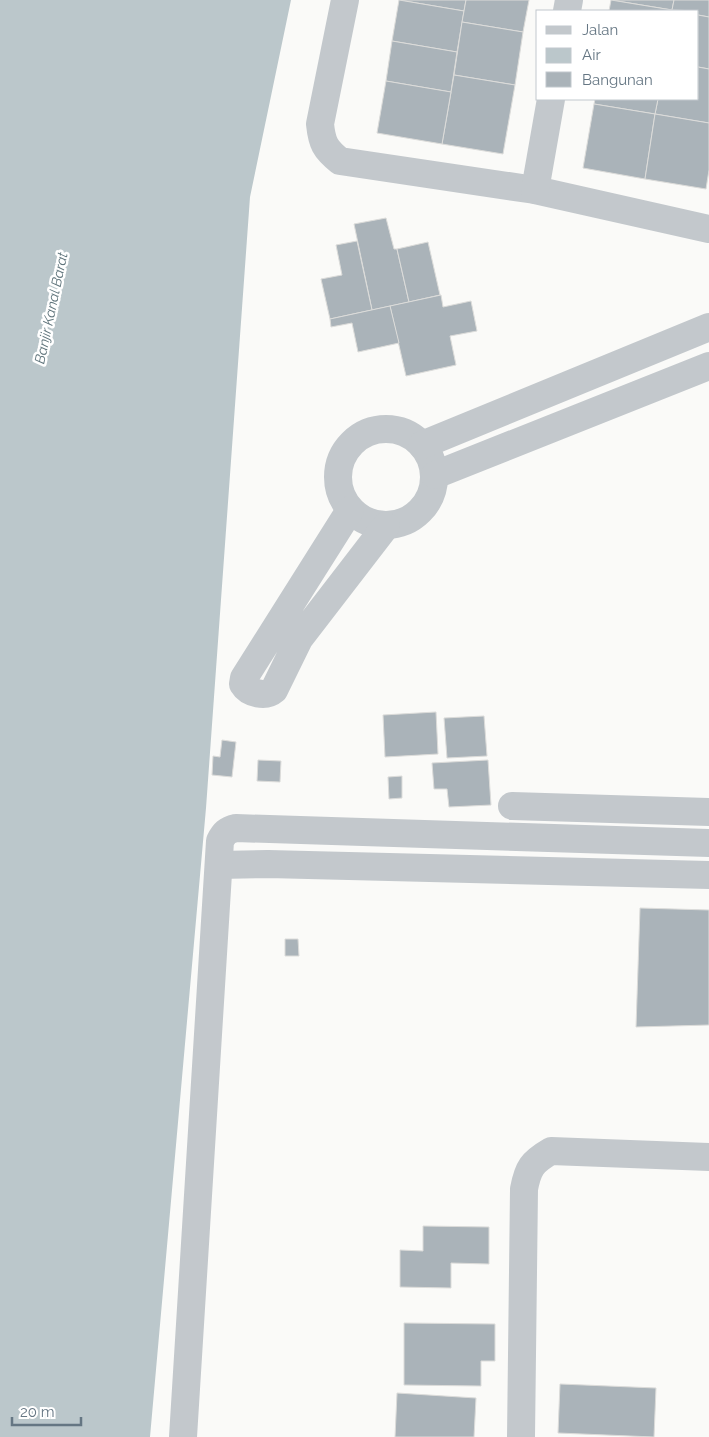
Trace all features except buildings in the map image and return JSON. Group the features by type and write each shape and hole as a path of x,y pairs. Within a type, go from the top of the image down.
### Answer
{"street":[{"path":"345,0 320,124 321,140 329,152 340,161 535,190 709,229"},
{"path":"535,190 551,100"},
{"path":"422,445 709,326"},
{"path":"435,475 709,366"},
{"path":"383,428 404,432 422,445 431,459 435,475 432,494 421,511 405,522 386,526 366,522 350,510 339,490 338,469 346,449 362,434 383,428"},
{"path":"350,510 244,678 243,684 246,689 264,695 274,690 299,639 386,526"},
{"path":"512,806 709,812"},
{"path":"183,1437 220,841 228,830 236,828 709,843"},
{"path":"268,829 268,864"},
{"path":"219,866 268,864 709,875"},
{"path":"521,1437 524,1189 527,1172 539,1158 551,1151 709,1157"}],"water":[{"name":"Banjir Kanal Barat","path":"0,0 291,0 250,197 206,808 150,1437 0,1437"}]}
